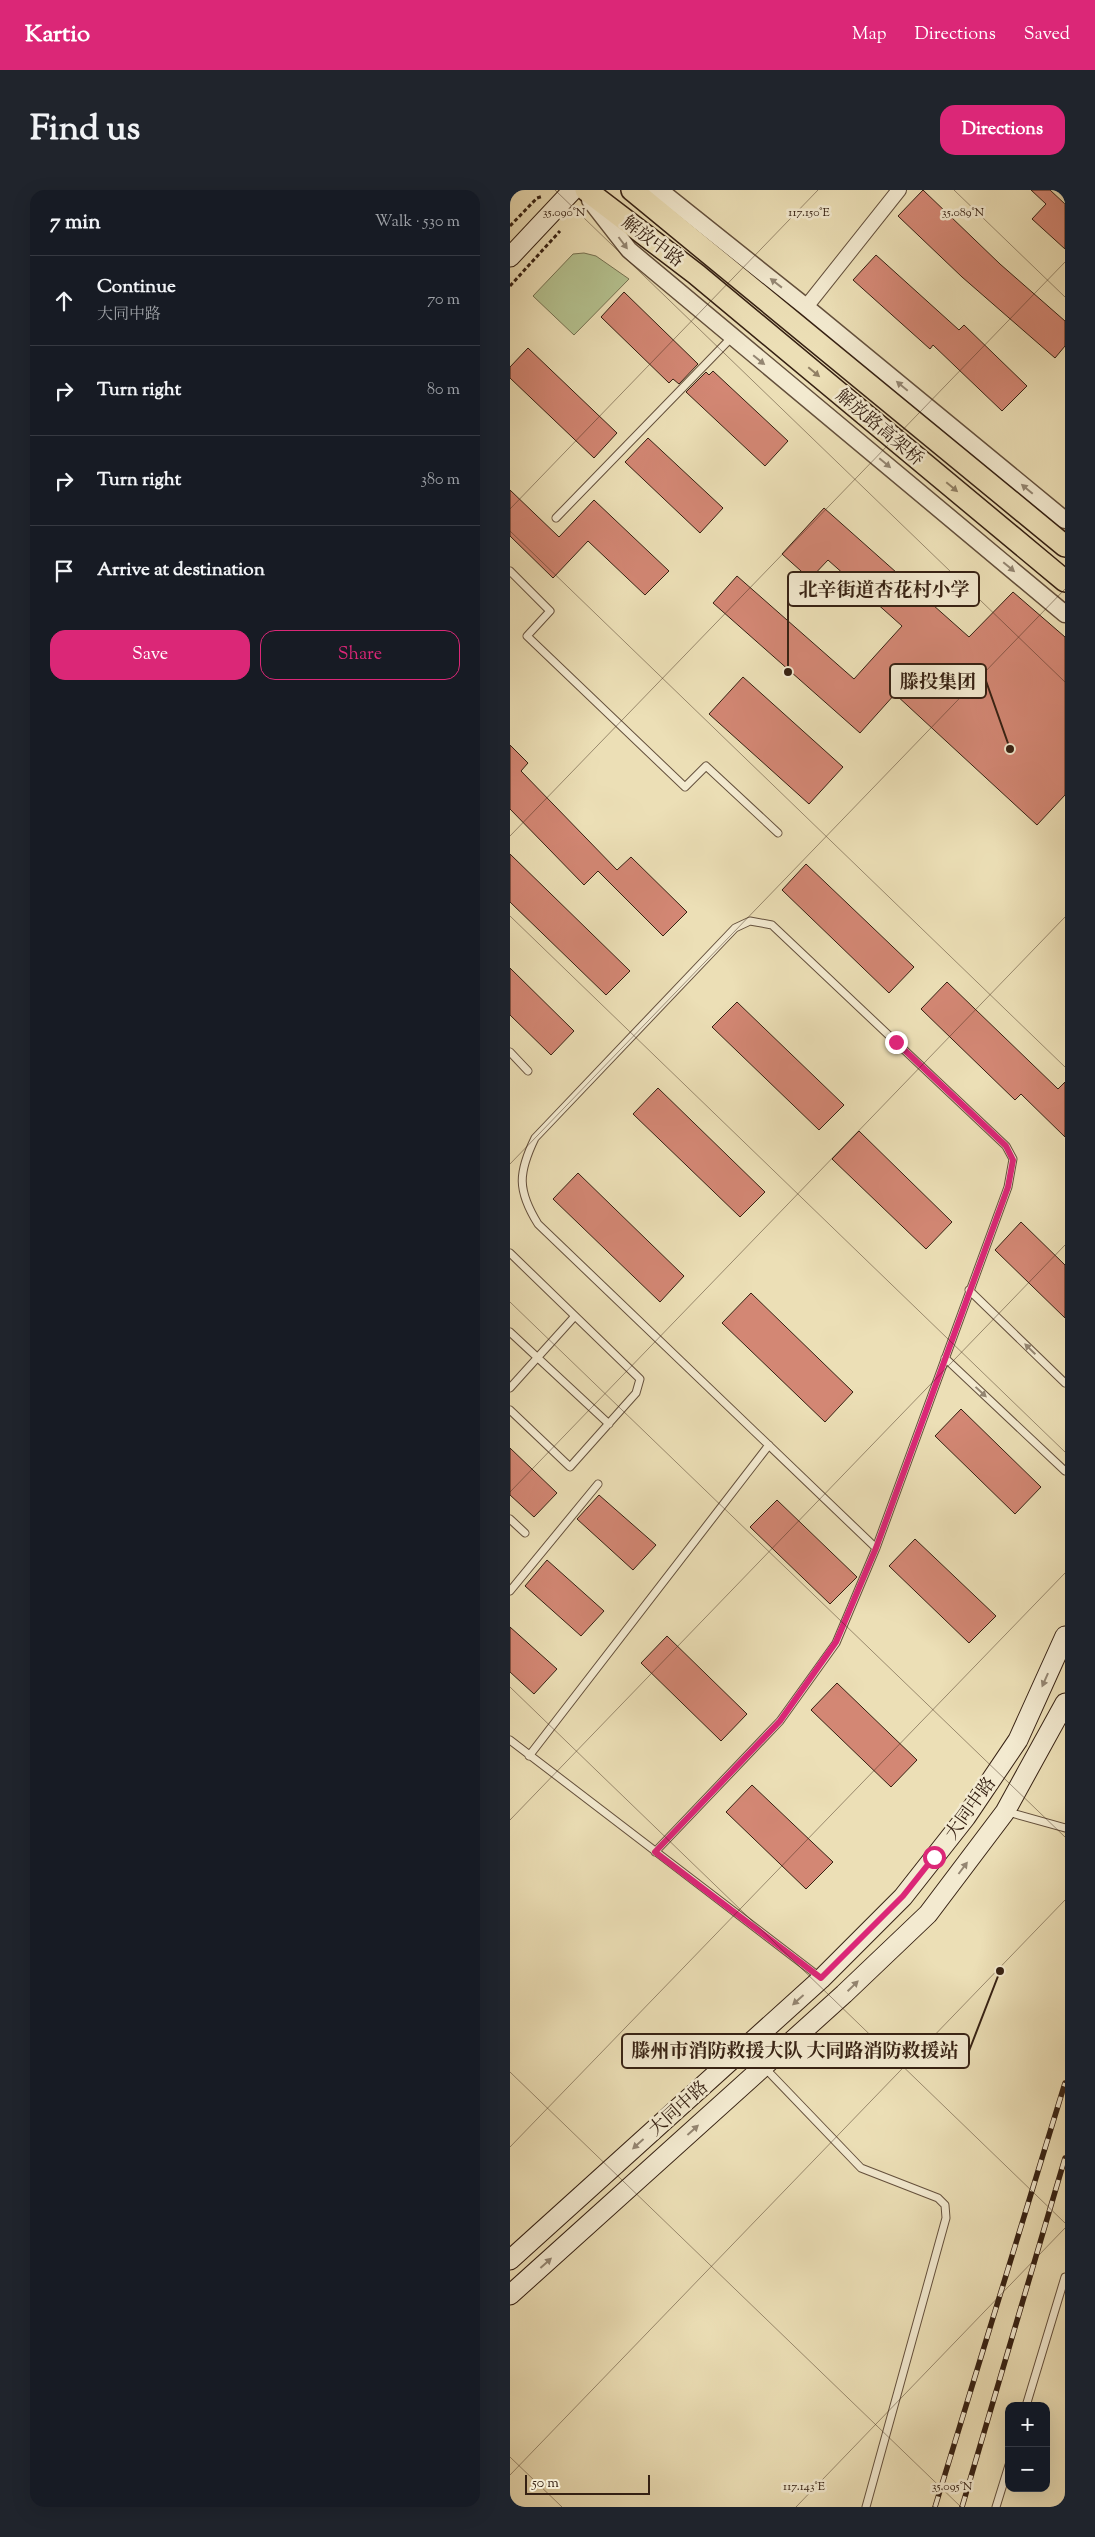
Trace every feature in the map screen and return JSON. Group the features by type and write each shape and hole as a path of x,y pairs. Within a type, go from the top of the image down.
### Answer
{"main road":[{"path":"510,257 572,190"},
{"name":"解放中路","path":"584,190 696,274"},
{"name":"解放中路","path":"632,190 712,254"},
{"name":"解放路高架桥","path":"712,254 1065,546"},
{"name":"解放路高架桥","path":"696,274 1065,580"},
{"name":"大同中路","path":"510,2260 821,1978 903,1896 966,1817 1018,1740 1065,1636"},
{"name":"大同中路","path":"510,2295 764,2067 928,1914 1006,1812 1065,1703"}],"street":[{"path":"584,190 629,250 1065,614"},
{"path":"654,190 667,196 806,307 1065,520"},
{"path":"806,307 899,190"}],"lane":[{"path":"556,518 732,337"},
{"path":"510,571 550,611 526,636 685,787 706,766 778,833"},
{"path":"655,1852 780,1721 810,1682 836,1642 876,1548 1008,1187 1013,1160 1006,1146 772,925 750,921 735,928 535,1138 525,1158 522,1176 524,1201 538,1224 876,1548"},
{"path":"510,1052 528,1071"},
{"path":"510,1253 640,1379 636,1394 570,1467 510,1410"},
{"path":"969,1290 1065,1383"},
{"path":"510,1388 575,1316"},
{"path":"510,1332 609,1424"},
{"path":"945,1358 1065,1471"},
{"path":"529,1756 769,1445"},
{"path":"510,1591 598,1484"},
{"path":"510,1519 525,1532"},
{"path":"510,1740 821,1978"},
{"path":"1006,1812 1065,1828"},
{"path":"764,2067 861,2168 938,2198 945,2205 946,2218 866,2507"},
{"path":"1027,2402 1065,2277"},
{"path":"996,2507 1005,2478"}],"green space":[{"path":"584,253 596,256 629,279 574,335 533,296 573,254"}],"building":[{"path":"923,190 1000,264 1065,321 1065,346 1055,358 962,277 898,216"},
{"path":"1031,190 1050,190 1065,204 1065,249 1032,219 1046,204"},
{"path":"876,255 959,330 964,325 1027,386 1002,411 933,345 930,349 853,280"},
{"path":"624,292 698,364 679,384 673,379 669,383 601,317"},
{"path":"528,348 617,433 594,458 510,378 510,367"},
{"path":"713,371 788,441 765,466 686,392 706,372 709,375"},
{"path":"648,438 723,508 700,533 625,462"},
{"path":"510,490 559,537 594,500 669,571 645,595 588,541 553,578 510,536"},
{"path":"824,508 969,637 1013,592 1065,637 1065,795 1037,825 895,694 860,733 713,603 737,576 854,679 902,626 828,560 810,579 782,554"},
{"path":"743,677 843,767 809,804 709,714"},
{"path":"510,745 528,763 521,771 617,870 631,857 687,912 663,936 598,871 584,885 510,809"},
{"path":"510,854 630,971 606,995 510,902"},
{"path":"806,864 914,967 889,993 782,890"},
{"path":"510,968 574,1031 551,1055 510,1015"},
{"path":"947,982 1058,1089 1065,1082 1065,1137 1021,1094 1015,1100 921,1009"},
{"path":"737,1002 844,1105 819,1130 712,1027"},
{"path":"658,1088 765,1192 740,1217 633,1114"},
{"path":"859,1131 952,1222 926,1249 832,1159"},
{"path":"578,1173 684,1276 660,1302 553,1199"},
{"path":"1021,1222 1065,1265 1065,1318 995,1250"},
{"path":"751,1293 853,1392 825,1422 722,1323"},
{"path":"961,1409 1041,1487 1015,1514 935,1436"},
{"path":"510,1448 557,1493 534,1517 510,1495"},
{"path":"599,1495 656,1545 633,1570 577,1519"},
{"path":"777,1500 857,1577 830,1604 750,1527"},
{"path":"915,1539 996,1616 969,1643 889,1566"},
{"path":"547,1560 604,1611 581,1636 525,1586"},
{"path":"510,1627 557,1669 534,1694 510,1672"},
{"path":"667,1636 747,1714 721,1741 641,1663"},
{"path":"837,1683 917,1760 891,1787 811,1710"},
{"path":"752,1785 833,1862 806,1889 726,1812"}],"railway":[{"path":"935,2507 1065,2083"},
{"path":"962,2507 1065,2158"}],"place":[{"name":"北辛街道杏花村小学","path":"788,672"},
{"name":"滕投集团","path":"1010,749"},
{"name":"滕州市消防救援大队 大同路消防救援站","path":"1000,1971"}],"route":[{"path":"896,1042 1006,1146 1013,1160 1008,1187 876,1548 836,1642 810,1682 780,1721 655,1852 821,1978 903,1896 934,1857"}]}
